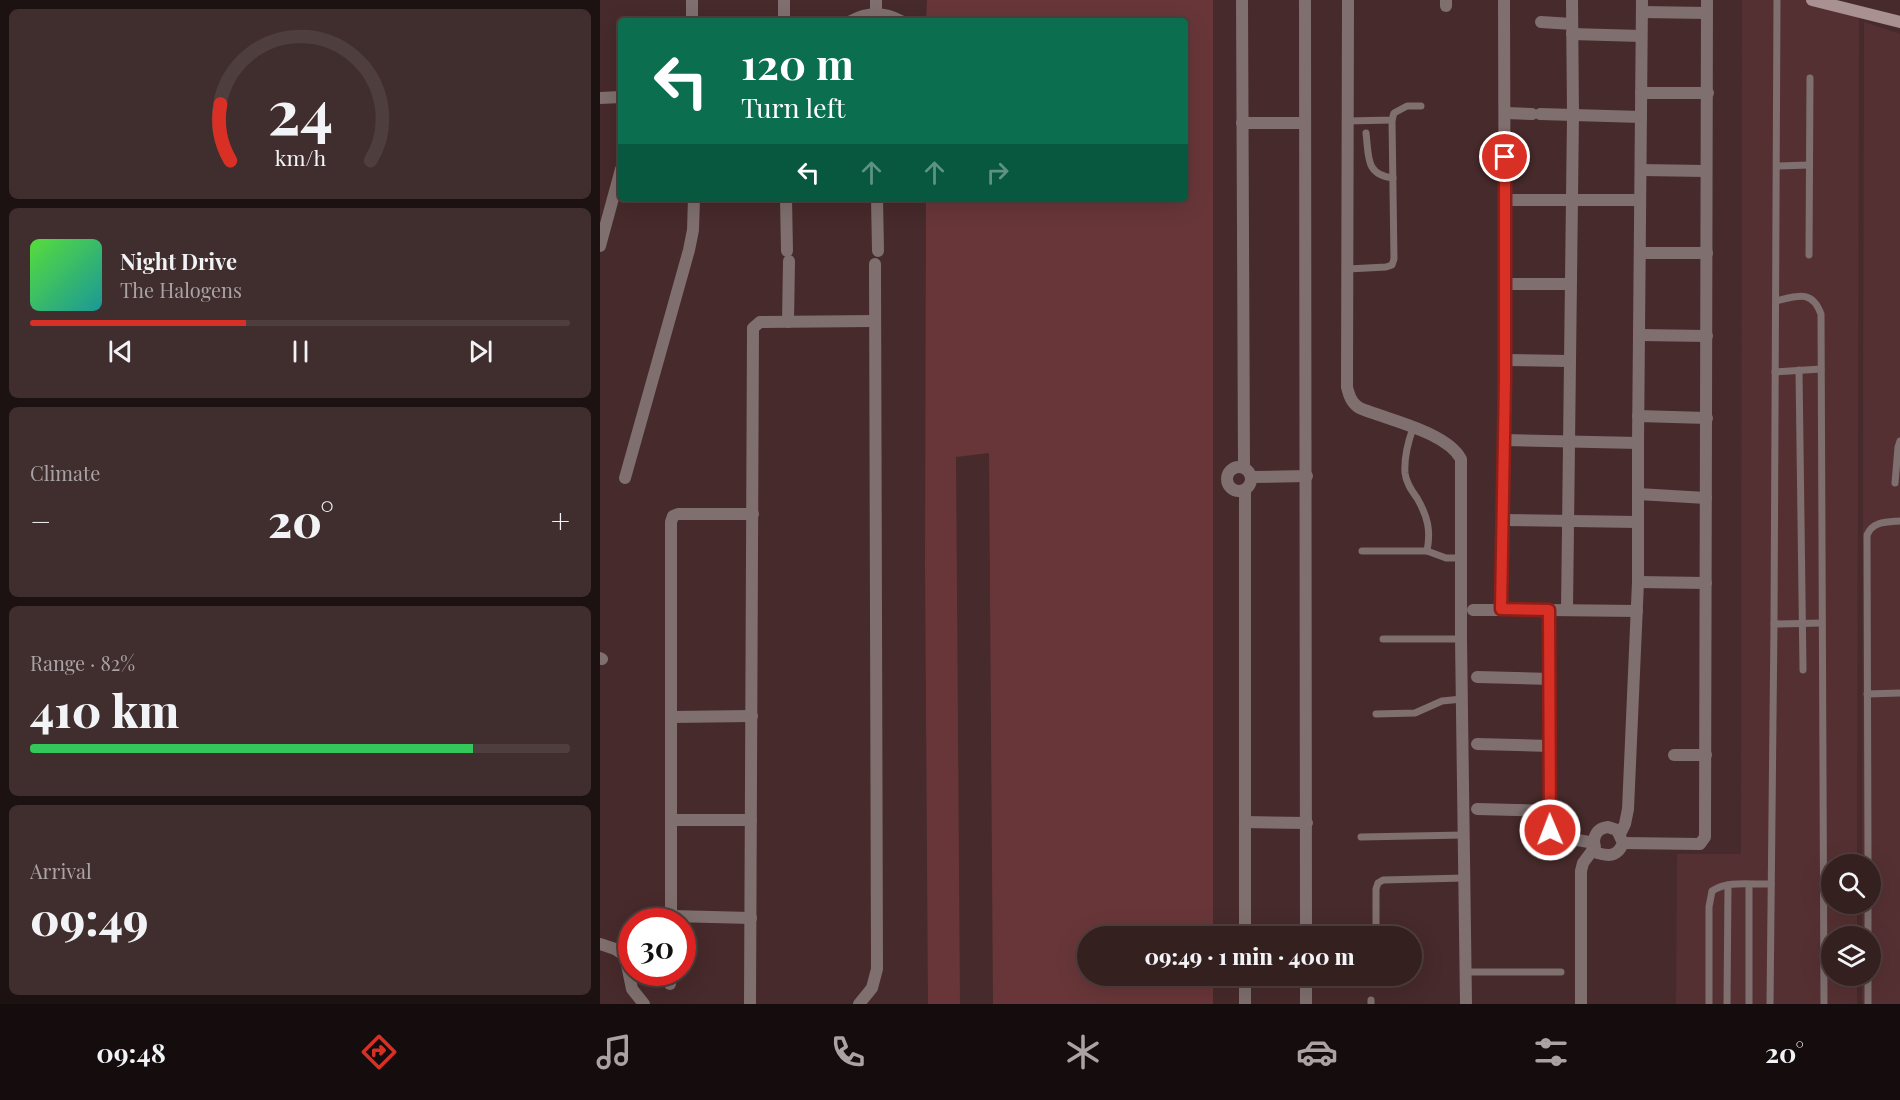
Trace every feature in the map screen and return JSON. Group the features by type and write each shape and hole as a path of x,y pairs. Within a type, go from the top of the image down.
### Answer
{"street":[{"path":"692,0 692,18"},
{"path":"784,0 784,18"},
{"path":"876,0 876,13"},
{"path":"1242,0 1242,123 1248,472 1250,486 1245,490 1233,490 1227,480 1234,468 1248,472 1307,476"},
{"path":"1305,0 1306,926"},
{"path":"1348,0 1347,387 1349,398 1358,407 1446,443 1456,449 1461,459 1466,1004"},
{"path":"1501,609 1506,200 1504,0"},
{"path":"1567,610 1573,115 1572,0"},
{"path":"1581,1004 1581,871 1593,847 1596,833 1604,828 1613,828 1622,838 1700,844 1703,842 1706,823 1707,0"},
{"path":"1812,0 1847,4 1900,22"},
{"path":"1549,610 1550,830 1553,834 1593,847 1611,856 1619,851 1628,809 1638,582 1642,6 1707,13"},
{"path":"858,18 876,13 895,18"},
{"path":"1541,22 1572,29 1641,36"},
{"path":"1641,93 1708,93"},
{"path":"600,98 618,97"},
{"path":"1505,114 1641,117"},
{"path":"1242,123 1305,123"},
{"path":"1641,170 1707,171"},
{"path":"600,246 618,180"},
{"path":"1506,200 1640,200"},
{"path":"625,478 689,250 693,230 694,201"},
{"path":"786,201 788,322"},
{"path":"877,201 878,251"},
{"path":"1640,254 1707,253"},
{"path":"859,1004 872,988 877,969 875,264"},
{"path":"1505,284 1570,284"},
{"path":"750,1004 753,328 759,322 875,321"},
{"path":"1639,335 1707,336"},
{"path":"1505,360 1569,361"},
{"path":"1638,416 1707,418"},
{"path":"1504,440 1638,443"},
{"path":"1245,490 1245,926"},
{"path":"1638,494 1706,498"},
{"path":"672,908 671,522 673,516 678,514 753,514"},
{"path":"1503,520 1637,522"},
{"path":"1638,582 1706,583"},
{"path":"1473,609 1636,611"},
{"path":"1477,677 1550,679"},
{"path":"671,717 752,717"},
{"path":"1477,744 1550,746"},
{"path":"1674,755 1706,755"},
{"path":"1477,809 1550,811"},
{"path":"671,820 751,820"},
{"path":"1245,822 1307,823"},
{"path":"696,919 751,918"},
{"path":"600,944 615,948 625,955 632,989 644,1004"},
{"path":"1245,986 1245,1004"},
{"path":"1306,986 1306,1004"}],"lane":[{"path":"1770,1004 1771,884 1777,802 1774,624 1777,0"},
{"path":"1809,255 1810,78"},
{"path":"1348,269 1392,265 1394,259 1392,120 1394,113 1399,109 1421,106"},
{"path":"1347,122 1392,120"},
{"path":"1366,133 1372,169 1384,177 1393,178"},
{"path":"1777,166 1809,165"},
{"path":"1776,301 1805,296 1813,299 1821,314 1821,802 1824,1004"},
{"path":"1775,372 1821,369"},
{"path":"1799,370 1803,670"},
{"path":"1413,428 1408,442 1405,474 1429,525 1427,551"},
{"path":"1895,483 1900,441"},
{"path":"1868,854 1867,535 1869,529 1875,524 1900,521"},
{"path":"1362,552 1427,551 1446,558 1461,558"},
{"path":"1774,624 1822,623"},
{"path":"1383,639 1461,639"},
{"path":"1867,694 1900,693"},
{"path":"1376,714 1415,713 1442,701 1462,699"},
{"path":"1361,837 1464,835"},
{"path":"1376,926 1376,889 1378,883 1383,880 1465,878"},
{"path":"1709,1004 1710,896 1712,891 1728,885 1771,884"},
{"path":"1726,1004 1728,885"},
{"path":"1749,885 1749,1004"},
{"path":"1466,972 1561,972"},
{"path":"1868,1004 1869,986"}],"shaded area":[{"path":"927,0 1213,0 1213,926 1077,926 1077,986 1213,986 1213,1004 993,1004 989,453 956,457 960,1004 928,1004 925,564 926,201 1188,201 1188,18 926,18"},
{"path":"1742,0 1832,0 1859,7 1857,854 1821,854 1821,914 1857,914 1857,926 1821,926 1821,986 1857,986 1857,1004 1676,1004 1677,854 1741,854"},
{"path":"1864,22 1900,34 1900,1004 1862,1004 1862,986 1881,986 1881,926 1862,926 1862,914 1881,914 1881,854 1862,854"}],"route":[{"path":"1505,157 1505,380 1501,609 1549,610 1550,830"}]}
